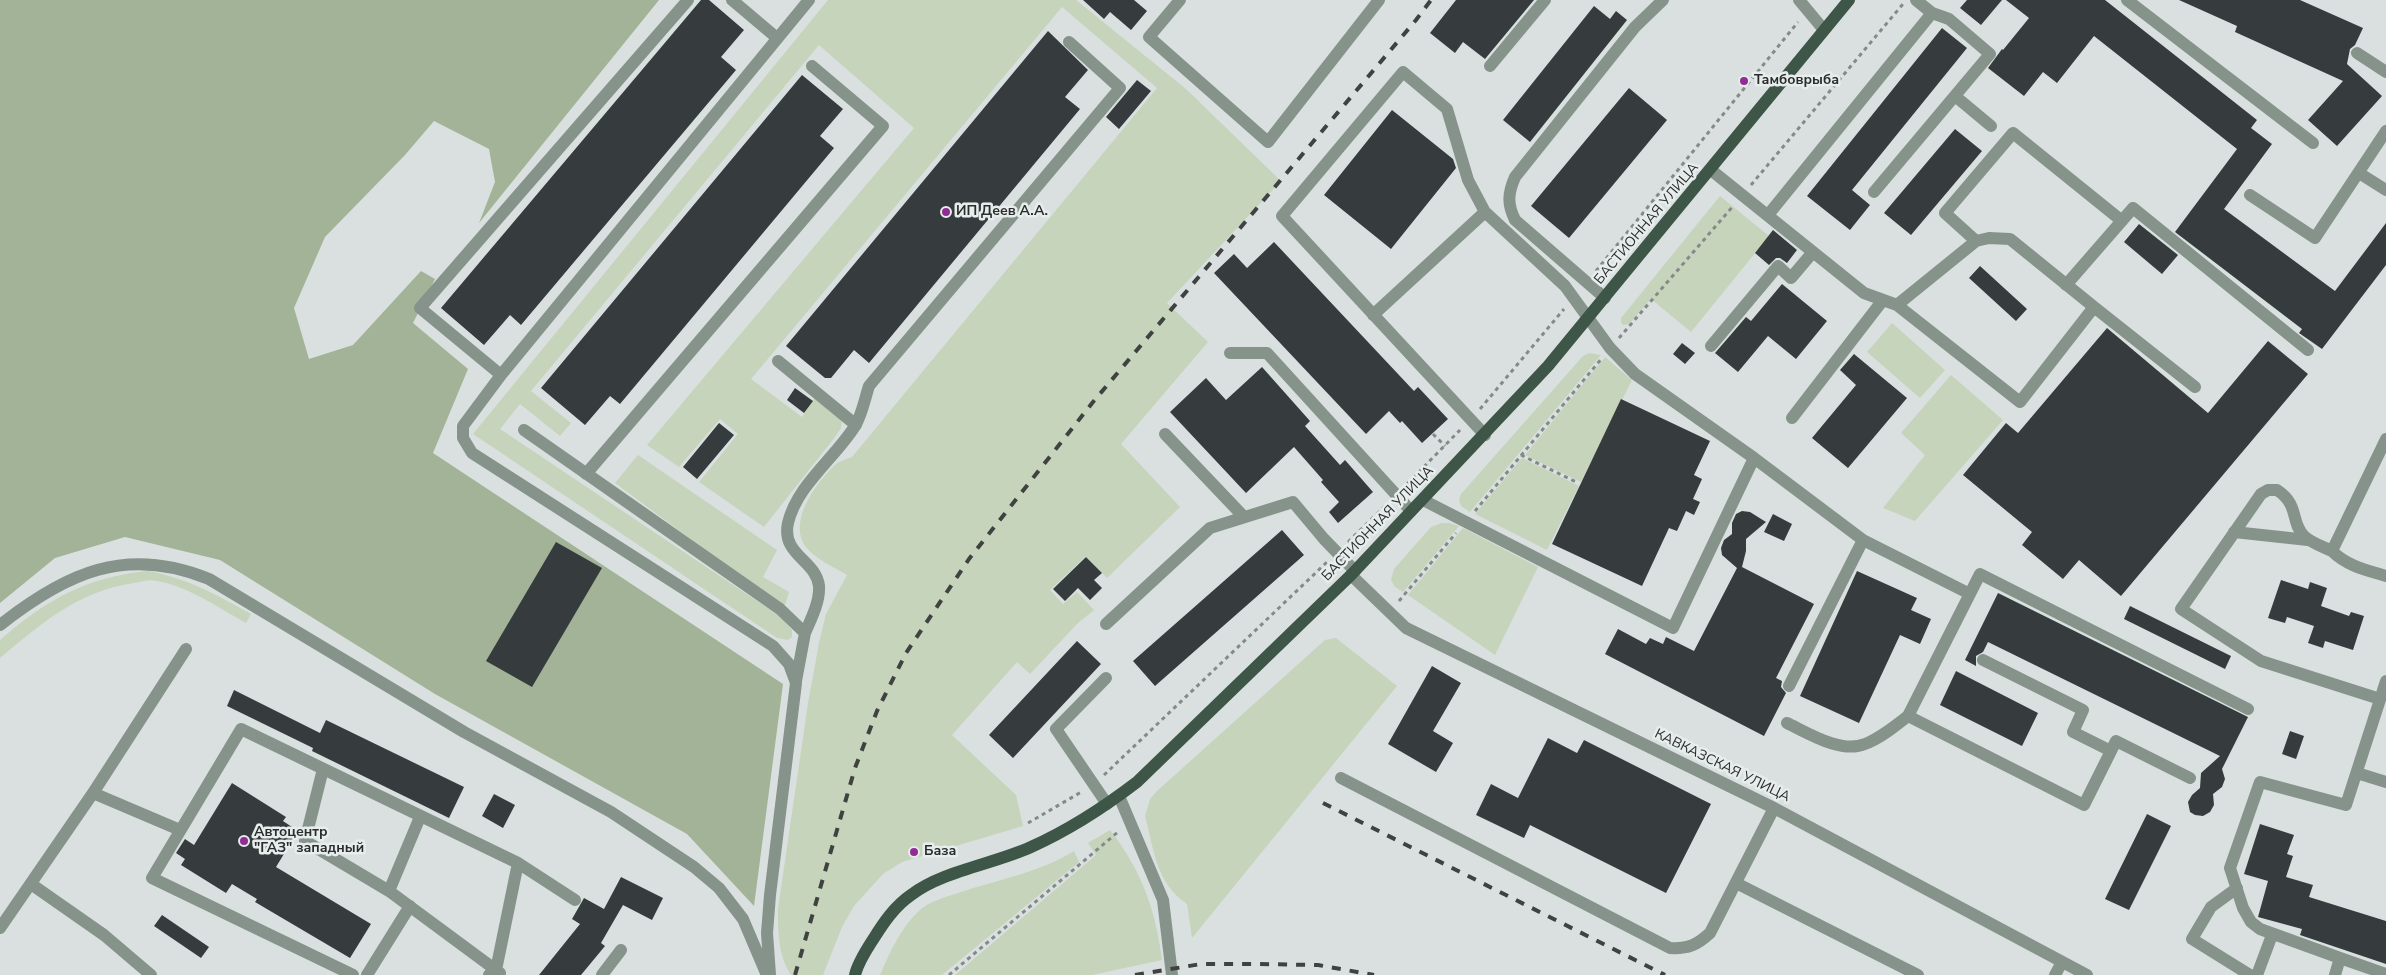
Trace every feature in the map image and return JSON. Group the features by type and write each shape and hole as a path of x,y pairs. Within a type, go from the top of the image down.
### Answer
{"main road":[{"name":"БАСТИОННАЯ УЛИЦА","path":"854,973 886,918 911,895 932,883 1029,848 1073,827 1119,796 1144,775 1353,573 1548,366 1849,0"}],"street":[{"path":"501,376 420,308 688,0"},
{"path":"732,0 778,38"},
{"path":"796,683 789,664 773,646 472,453 463,438 463,426 501,376 809,0"},
{"path":"1180,0 1149,37 1268,142 1379,0"},
{"path":"1490,66 1546,0"},
{"path":"1605,298 1515,220 1508,198 1515,177 1635,27 1663,0"},
{"path":"1798,0 1824,30"},
{"path":"1874,192 1990,54 1949,19 1932,13 1916,0"},
{"path":"2127,0 2313,143"},
{"path":"1768,215 1932,13"},
{"path":"768,975 767,933 770,895 796,683 805,634 818,598 818,585 811,569 791,548 788,525 800,497 856,424 869,386 1120,88 1068,42"},
{"path":"2357,53 2386,72"},
{"path":"586,474 883,126 812,66"},
{"path":"1485,435 1282,216 1403,72 1447,109 1468,180 1485,212 1565,286 1610,348 1635,374 1754,458 1863,540 1970,594"},
{"path":"1955,96 1990,126"},
{"path":"2250,195 2315,238 2386,131"},
{"path":"1976,241 1945,213 2013,133 2122,222"},
{"path":"1711,170 1864,293 1897,305 2020,402 2094,307"},
{"path":"2359,173 2386,190"},
{"path":"2066,285 2133,208 2308,350"},
{"path":"1373,315 1485,212"},
{"path":"1897,305 1976,241 1989,238 2010,238 2194,387"},
{"path":"1711,346 1778,266 1791,278 1813,252"},
{"path":"1792,418 1883,300"},
{"path":"1230,353 1267,353 1411,511"},
{"path":"778,361 856,424"},
{"path":"524,430 780,609 805,634"},
{"path":"1106,624 1210,528 1244,517 1165,434"},
{"path":"2332,551 2386,438"},
{"path":"1423,500 1672,628 1754,458"},
{"path":"2308,540 2298,528 2290,502 2277,490 2268,490 2260,494 2181,609 2261,662 2380,699"},
{"name":"КАВКАЗСКАЯ УЛИЦА","path":"1244,517 1293,502 1338,552 1353,573 1406,628 1774,808 2088,975"},
{"path":"2234,532 2308,540 2332,551 2340,559 2355,567 2386,576"},
{"path":"1790,686 1863,540"},
{"path":"0,625 22,608 59,586 95,569 146,564 188,571 209,579 464,732 611,812 694,867 719,888 743,919 768,975"},
{"path":"1787,723 1829,742 1852,746 1864,745 1908,716 1980,574 2248,709"},
{"path":"0,927 93,792 186,649"},
{"path":"1983,660 2084,710 2073,732 2111,751"},
{"path":"1106,678 1056,729 1108,804"},
{"path":"2386,681 2346,805 2260,782 2230,868 2243,908 2251,922 2272,935 2386,974"},
{"path":"1908,716 2084,805 2116,741 2190,778"},
{"path":"353,975 152,878 241,729 518,863 575,900"},
{"path":"323,769 305,841 389,891 496,973 518,863"},
{"path":"2357,773 2386,782"},
{"path":"1341,778 1670,948 1692,946 1699,943 1710,933 1774,808"},
{"path":"93,792 180,830"},
{"path":"1119,796 1163,900 1172,975"},
{"path":"389,891 420,816"},
{"path":"1736,883 1918,975"},
{"path":"31,884 104,935 151,975"},
{"path":"2236,888 2211,907 2192,939 2250,975"},
{"path":"367,975 410,906"},
{"path":"2257,975 2272,935"},
{"path":"602,975 620,950"},
{"path":"2335,975 2340,958"},
{"path":"2055,975 2062,962"}],"path":[{"path":"1390,612 1610,348 1907,0"},
{"path":"1587,282 1808,10"},
{"path":"1028,823 1094,785 1338,552 1470,420 1574,297"},
{"path":"1433,434 1445,446"},
{"path":"1521,455 1578,484"},
{"path":"949,975 1130,822"}],"green space":[{"path":"0,0 659,0 479,223 495,182 489,149 434,121 405,155 325,237 294,308 309,359 353,345 421,271 435,279 413,323 468,369 433,453 783,684 754,906 687,834 435,694 220,560 125,537 55,558 0,603"},
{"path":"828,0 1076,0 1186,89 1281,181 1167,303 1208,342 1121,444 1180,507 1107,578 1086,556 1050,590 1063,604 1077,592 1094,610 1077,624 1030,674 1017,662 952,735 1016,795 1023,826 902,862 883,874 854,906 842,927 823,975 791,975 781,952 778,909 808,703 819,643 826,614 847,575 820,559 806,547 801,537 802,514 820,481 835,465 852,457 1157,88 1062,7 751,379 802,417 816,396 842,420 841,428 835,437 764,527 699,482 738,434 720,419 679,467 647,445 914,128 819,45 531,391 571,423 560,436 520,404 500,429 781,617 792,630 792,637 788,640 777,638 473,434"},
{"path":"1720,196 1769,236 1691,332 1651,299 1629,324 1623,325 1621,318"},
{"path":"1892,323 1945,370 1920,398 1867,352"},
{"path":"1589,353 1601,355 1470,512 1461,506 1459,500 1461,494 1583,356"},
{"path":"1605,357 1632,380 1581,482 1525,455"},
{"path":"1951,375 2003,420 1915,521 1883,508 1925,455 1901,433"},
{"path":"638,455 777,550 763,577 789,592 784,608 615,483"},
{"path":"1522,458 1579,486 1547,550 1475,514"},
{"path":"1442,523 1459,526 1403,592 1395,587 1391,580 1394,569 1431,527"},
{"path":"1463,528 1538,567 1495,655 1408,595"},
{"path":"148,571 189,583 251,614 246,623 203,598 181,588 151,580 114,587 78,601 46,621 0,658 0,640 51,602 86,585 126,574"},
{"path":"1336,638 1397,686 1192,938 1187,904 1177,896 1162,876 1154,853 1145,816 1150,799 1325,640"},
{"path":"1110,830 1130,860 1145,891 1156,924 1162,960 1092,975 955,975 1096,855 1088,843"},
{"path":"1074,851 1079,862 942,975 880,975 892,949 907,924 924,907 972,888 1032,871 1061,859"}],"building":[{"path":"701,0 709,0 744,30 721,57 736,70 521,325 510,315 484,345 441,308"},
{"path":"1083,0 1134,0 1147,11 1131,30 1110,12 1104,19"},
{"path":"1456,0 1534,0 1485,59 1463,42 1455,53 1430,33"},
{"path":"1967,0 2002,0 1981,25 1960,8"},
{"path":"2006,0 2105,0 2257,120 2251,128 2272,144 2224,209 2335,291 2386,223 2386,265 2322,349 2299,333 2302,329 2175,232 2237,149 2094,36 2057,83 2043,72 2024,96 1988,68 2029,18"},
{"path":"2179,0 2300,0 2363,28 2355,45 2350,49 2347,64 2382,96 2337,146 2308,120 2343,81 2235,32 2237,26"},
{"path":"1594,6 1610,19 1616,11 1627,20 1530,142 1503,120"},
{"path":"1942,28 1967,48 1852,190 1870,205 1850,230 1807,196"},
{"name":"ИП Деев А.А.","path":"1048,31 1088,70 1065,97 1080,109 869,363 854,350 831,378 825,378 786,346"},
{"path":"802,75 843,109 820,136 834,148 620,404 610,396 585,425 541,388"},
{"path":"1137,80 1151,91 1119,129 1106,117"},
{"path":"1629,88 1667,120 1569,238 1531,206"},
{"path":"1392,110 1453,159 1456,168 1391,249 1324,195"},
{"path":"1955,129 1982,151 1911,235 1884,213"},
{"path":"2139,224 2178,255 2162,274 2124,242"},
{"path":"1773,230 1797,250 1787,263 1780,258 1776,258 1769,265 1755,253"},
{"path":"1274,242 1414,391 1418,387 1448,419 1422,443 1402,421 1400,423 1389,411 1366,434 1214,273 1234,254 1247,268"},
{"path":"1980,266 2027,309 2016,321 1969,278"},
{"path":"1782,284 1827,321 1796,359 1768,336 1738,372 1715,353 1746,317 1751,321"},
{"path":"2107,328 2208,413 2268,341 2308,374 2121,596 2079,560 2063,579 2022,545 2032,532 1963,475 2006,423 2018,433"},
{"path":"1682,343 1695,353 1685,364 1673,354"},
{"path":"1854,354 1907,398 1848,468 1812,438 1856,385 1840,370"},
{"path":"1262,367 1310,421 1305,426 1340,465 1345,460 1373,492 1338,523 1329,512 1339,502 1321,482 1323,480 1294,447 1246,493 1170,412 1206,378 1226,400"},
{"path":"795,388 813,401 804,413 787,400"},
{"path":"1621,399 1710,441 1694,475 1702,479 1693,499 1700,502 1694,515 1686,511 1677,531 1669,528 1642,586 1552,544"},
{"path":"719,423 734,435 697,479 683,467"},
{"path":"1742,511 1750,512 1766,522 1746,539 1746,551 1742,567 1814,604 1776,678 1782,681 1781,687 1786,693 1764,736 1605,654 1618,629 1646,644 1650,638 1663,644 1666,637 1694,651 1737,568 1722,555 1721,548 1724,540 1732,534 1732,523 1736,514"},
{"path":"1773,514 1792,524 1784,541 1764,532"},
{"path":"1282,530 1304,555 1155,686 1133,661"},
{"path":"556,542 602,568 532,687 486,661"},
{"path":"1086,557 1102,573 1094,580 1102,588 1090,600 1078,588 1065,601 1053,589"},
{"path":"1857,571 1917,598 1911,610 1931,619 1920,644 1900,635 1859,723 1800,696"},
{"path":"2281,580 2308,589 2310,582 2327,588 2321,606 2349,616 2351,612 2364,616 2353,650 2325,641 2323,648 2308,643 2314,626 2287,617 2285,623 2268,618"},
{"path":"1998,593 2248,717 2222,769 2225,779 2222,787 2213,794 2214,805 2210,812 2203,816 2195,815 2190,812 2188,802 2192,795 2200,788 2201,773 2220,756 1988,642 1983,652 1976,656 1976,666 1965,660"},
{"path":"2130,606 2231,656 2225,669 2124,619"},
{"path":"1077,641 1101,664 1013,758 989,735"},
{"path":"1432,666 1461,683 1433,731 1453,743 1436,772 1388,744"},
{"path":"1956,671 2038,713 2022,746 1940,705"},
{"path":"234,690 320,733 326,720 464,787 449,818 312,751 313,748 227,706"},
{"path":"2290,731 2304,736 2296,759 2282,754"},
{"path":"1548,738 1577,753 1584,740 1711,804 1666,893 1530,825 1524,838 1476,815 1491,784 1518,798"},
{"name":"Автоцентр \"ГАЗ\" западный","path":"232,783 286,817 283,821 298,831 276,867 371,924 350,958 255,902 257,899 232,884 226,893 181,865 185,859 176,853 185,839 194,845"},
{"path":"494,794 515,805 503,828 482,816"},
{"path":"2147,814 2171,826 2129,910 2105,899"},
{"path":"2260,824 2294,835 2287,854 2293,856 2286,877 2313,885 2309,897 2386,921 2386,964 2300,935 2302,929 2258,917 2268,881 2244,874"},
{"path":"621,877 663,898 652,920 623,905 601,943 605,946 581,975 539,975 580,924 572,919 584,898 604,909"},
{"path":"162,915 209,947 201,958 154,926"}],"railway":[{"path":"795,975 855,768 877,711 906,653 969,559 1093,402 1431,0"},
{"path":"1323,803 1665,975"},
{"path":"1135,975 1201,964 1318,965 1374,975"}],"place":[{"name":"Тамбоврыба","path":"1744,81"},
{"name":"ИП Деев А.А.","path":"946,212"},
{"name":"Автоцентр \"ГАЗ\" западный","path":"244,841"},
{"name":"База","path":"914,852"}]}
